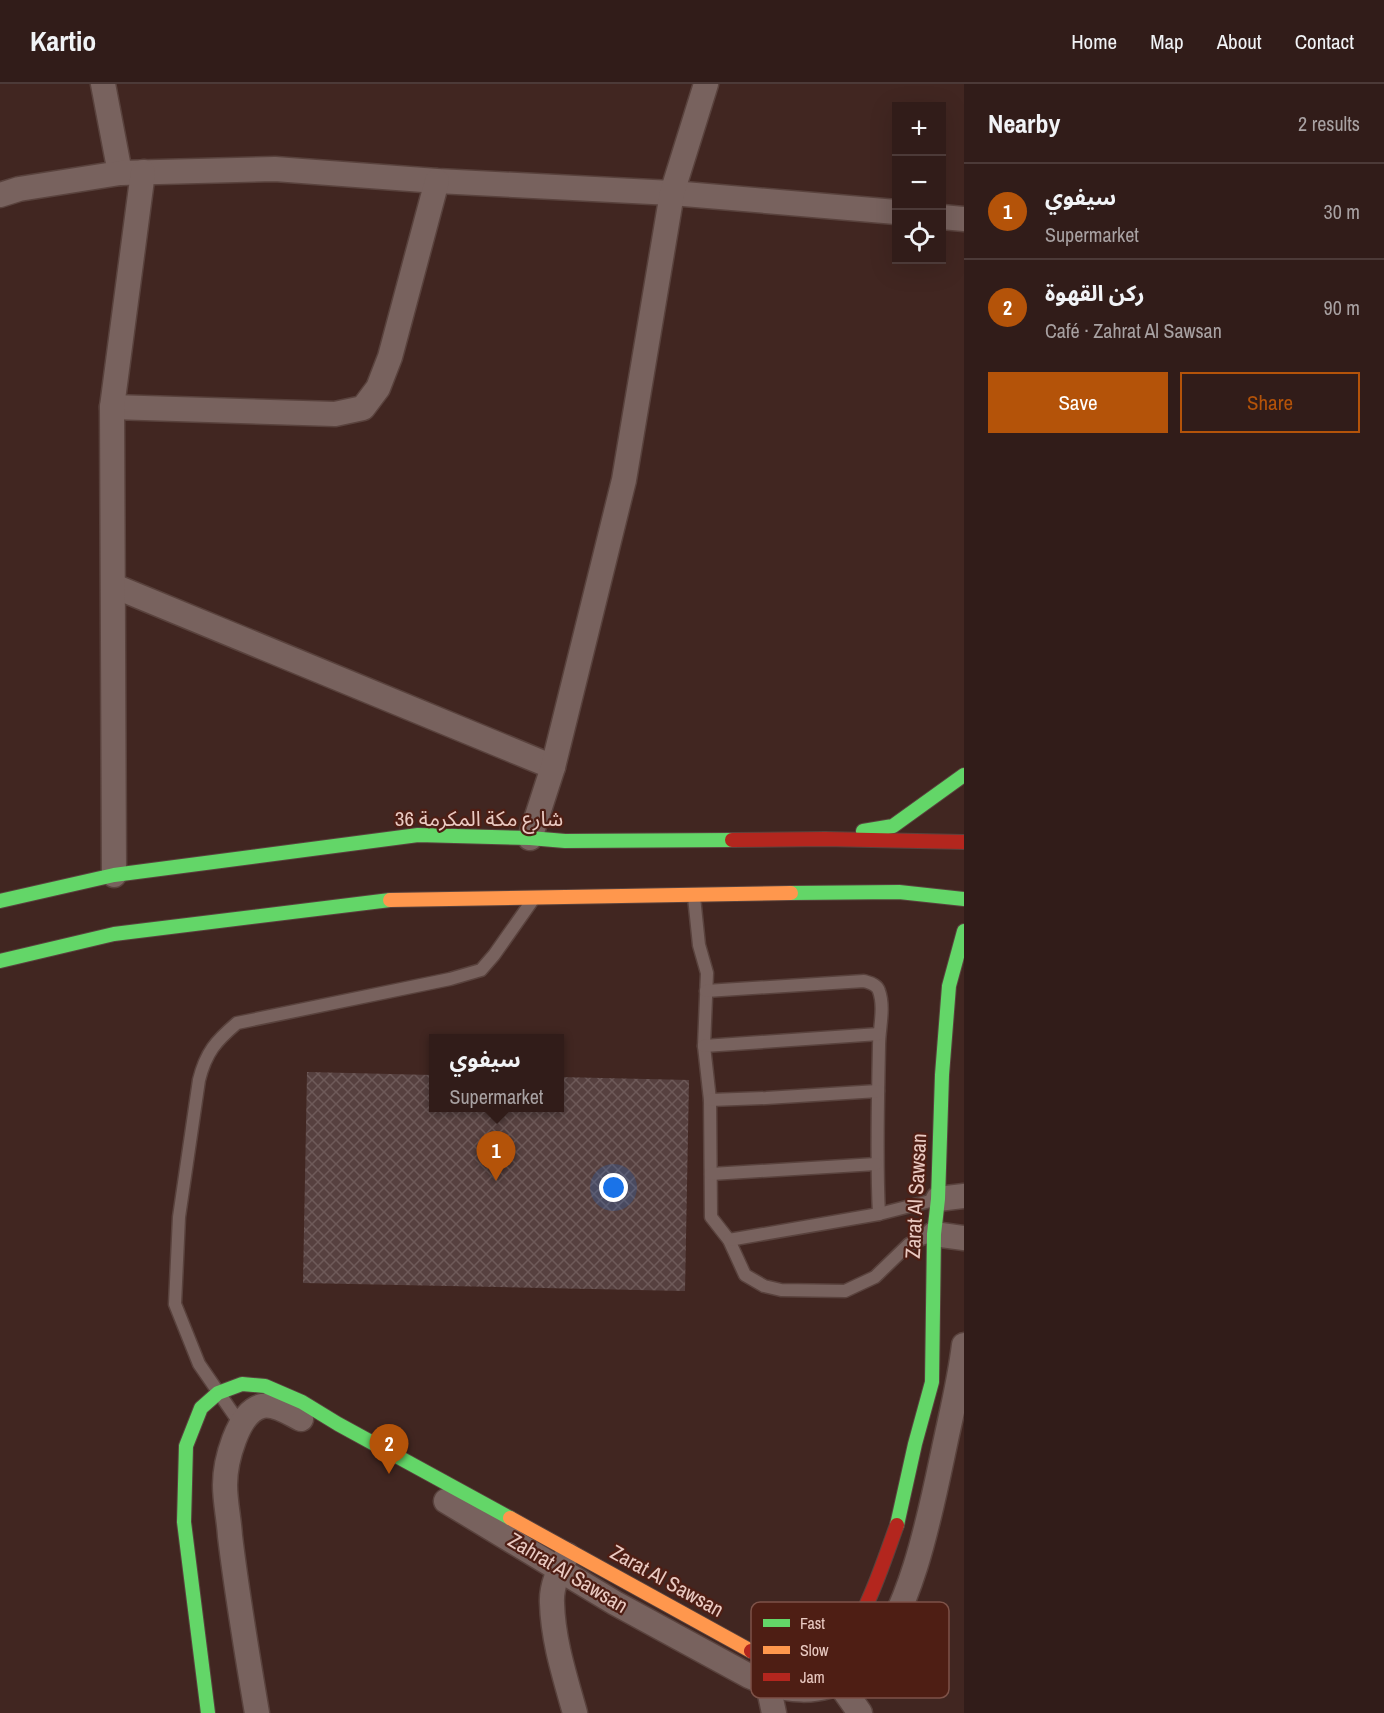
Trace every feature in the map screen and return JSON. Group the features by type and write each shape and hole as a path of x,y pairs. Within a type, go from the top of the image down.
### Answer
{"main road":[{"path":"825,839 893,826 964,775"},
{"name":"شارع مكة المكرمة 36","path":"0,901 114,875 418,835 565,841 825,839 964,842"},
{"path":"0,961 114,934 402,899 694,896 825,892 900,892 964,899"},
{"name":"Zarat Al Sawsan","path":"867,1602 897,1525 932,1382 934,1234 938,1198 942,1074 949,986 964,931"},
{"name":"Zarat Al Sawsan","path":"208,1713 184,1522 186,1446 201,1408 218,1393 242,1383 266,1386 302,1402 565,1559 626,1584 751,1651"}],"street":[{"path":"103,84 131,172 112,407 114,875"},
{"path":"530,838 553,767 624,480 672,193 706,84"},
{"path":"0,195 20,189 131,172 275,169 436,181 672,193 892,212"},
{"path":"112,407 335,414 363,408 378,388 390,357 436,181"},
{"path":"946,217 964,219"},
{"path":"114,586 553,767"},
{"path":"938,1198 964,1196"},
{"path":"934,1234 964,1238"},
{"name":"Zahrat Al Sawsan","path":"903,1602 935,1494 960,1375 964,1345"},
{"name":"Zahrat Al Sawsan","path":"257,1713 235,1582 225,1484 231,1448 241,1425 251,1412 263,1406 275,1406 317,1427 492,1527 565,1559 615,1603 751,1677"},
{"path":"565,1559 551,1601 560,1661 575,1713"},
{"path":"771,1698 774,1713"},
{"path":"850,1698 860,1713"}],"lane":[{"path":"694,896 699,945 707,973 704,1046 710,1100 711,1217 729,1240 745,1275 764,1286 781,1290 845,1291 875,1277 909,1244 934,1234"},
{"path":"241,1425 199,1364 175,1304 179,1217 204,1059 221,1036 237,1023 450,979 481,970 534,898"},
{"path":"706,991 864,981 876,986 879,990 882,1011 879,1034 876,1164 879,1214"},
{"path":"704,1046 879,1034"},
{"path":"710,1100 878,1091"},
{"path":"711,1174 876,1164"},
{"path":"729,1240 879,1214 938,1198"}],"building":[{"path":"307,1072 429,1075 429,1112 564,1112 564,1077 689,1080 685,1291 303,1283"}],"traffic: fast":[{"path":"863,831 893,826 964,775"},
{"path":"0,901 114,875 418,835 565,841 732,840"},
{"path":"791,893 899,892 964,899"},
{"path":"0,961 114,934 390,900"},
{"path":"897,1525 932,1382 934,1234 938,1199 942,1075 949,986 964,931"},
{"path":"208,1713 184,1522 186,1446 201,1408 218,1393 242,1384 265,1386 302,1402 510,1518"}],"traffic: slow":[{"path":"390,900 791,893"},
{"path":"510,1518 751,1651"}],"traffic: jam":[{"path":"732,840 825,839 964,842"},
{"path":"868,1602 897,1525"}],"place":[{"name":"سيفوي","path":"496,1181"},
{"name":"ركن القهوة","path":"389,1474"}]}
